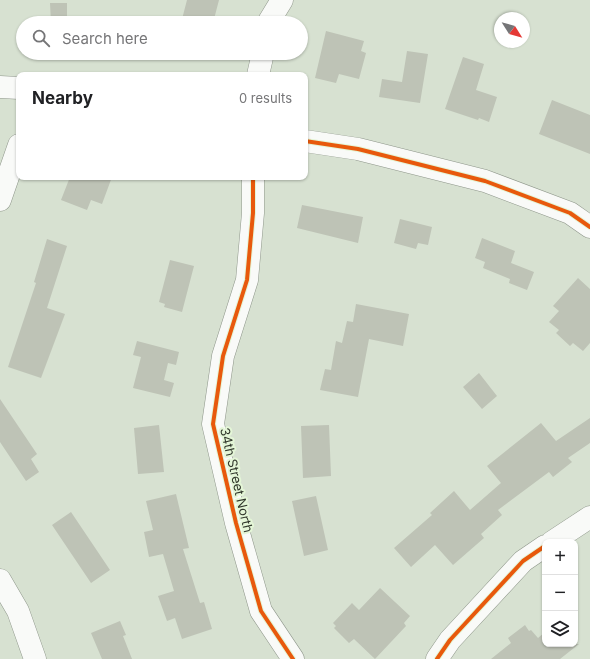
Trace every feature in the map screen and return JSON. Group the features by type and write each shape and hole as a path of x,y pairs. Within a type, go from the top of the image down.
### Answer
{"street":[{"path":"272,16 282,0"},
{"path":"259,72 261,60"},
{"path":"0,87 16,88"},
{"path":"308,141 358,149 485,181 570,213 590,227"},
{"path":"0,200 16,154"},
{"name":"34th Street North","path":"254,180 248,280 223,356 213,424 236,523 261,611 294,659"},
{"path":"557,539 590,517"},
{"path":"437,659 450,640 523,561 542,548"},
{"path":"0,580 18,611 34,659"}],"building":[{"path":"187,0 219,0 215,16 183,16"},
{"path":"50,3 67,3 67,16 51,16"},
{"path":"326,31 364,41 361,51 366,53 359,79 339,74 336,83 315,78"},
{"path":"407,51 428,54 420,103 379,97 382,79 402,82"},
{"path":"463,57 484,64 476,90 497,97 489,122 445,109"},
{"path":"552,100 590,115 590,154 539,134"},
{"path":"69,180 111,180 102,204 91,200 87,210 61,200"},
{"path":"302,205 363,217 358,243 297,228"},
{"path":"400,219 432,227 428,245 418,243 416,249 394,243"},
{"path":"482,238 515,251 511,263 534,272 527,290 509,283 510,279 483,268 485,262 475,258"},
{"path":"47,239 67,246 47,308 65,314 41,378 8,367 36,283 34,282"},
{"path":"170,260 194,266 182,312 164,307 165,304 159,302"},
{"path":"578,278 590,289 590,343 583,351 573,343 570,346 556,333 559,330 549,322 559,311 553,306"},
{"path":"356,304 409,314 403,346 369,339 358,397 320,390 325,369 331,370 336,341 342,343 347,321 353,322"},
{"path":"137,341 179,352 176,365 168,363 164,380 174,383 170,397 133,388 141,357 133,355"},
{"path":"479,373 497,396 482,409 463,387"},
{"path":"0,399 37,454 31,459 39,472 26,481 0,442"},
{"path":"590,418 590,443 568,458 572,462 553,477 549,472 498,510 502,515 481,534 484,538 453,565 435,545 411,567 394,548 432,515 430,513 454,491 470,510 501,483 487,466 541,423 556,441"},
{"path":"159,425 164,472 138,474 134,428"},
{"path":"329,425 331,476 303,478 301,426"},
{"path":"176,494 189,548 183,549 200,603 204,602 212,629 182,639 175,618 167,621 158,596 174,591 163,554 149,557 144,532 153,530 146,501"},
{"path":"316,496 328,550 304,556 292,501"},
{"path":"71,512 110,570 91,583 52,525"},
{"path":"380,588 410,616 404,623 406,626 375,659 354,639 349,643 334,628 336,626 333,623 352,603 359,610"},
{"path":"120,621 126,635 123,636 132,659 102,659 91,633"},
{"path":"525,625 529,631 531,630 538,638 542,635 542,647 575,647 560,659 491,659 511,643 508,638"}],"cycle path":[{"path":"308,141 358,149 485,181 570,213 590,227"},
{"path":"253,180 253,213 247,280 223,356 213,424 236,523 261,611 293,659"},
{"path":"437,659 450,640 523,561 542,548"}]}
